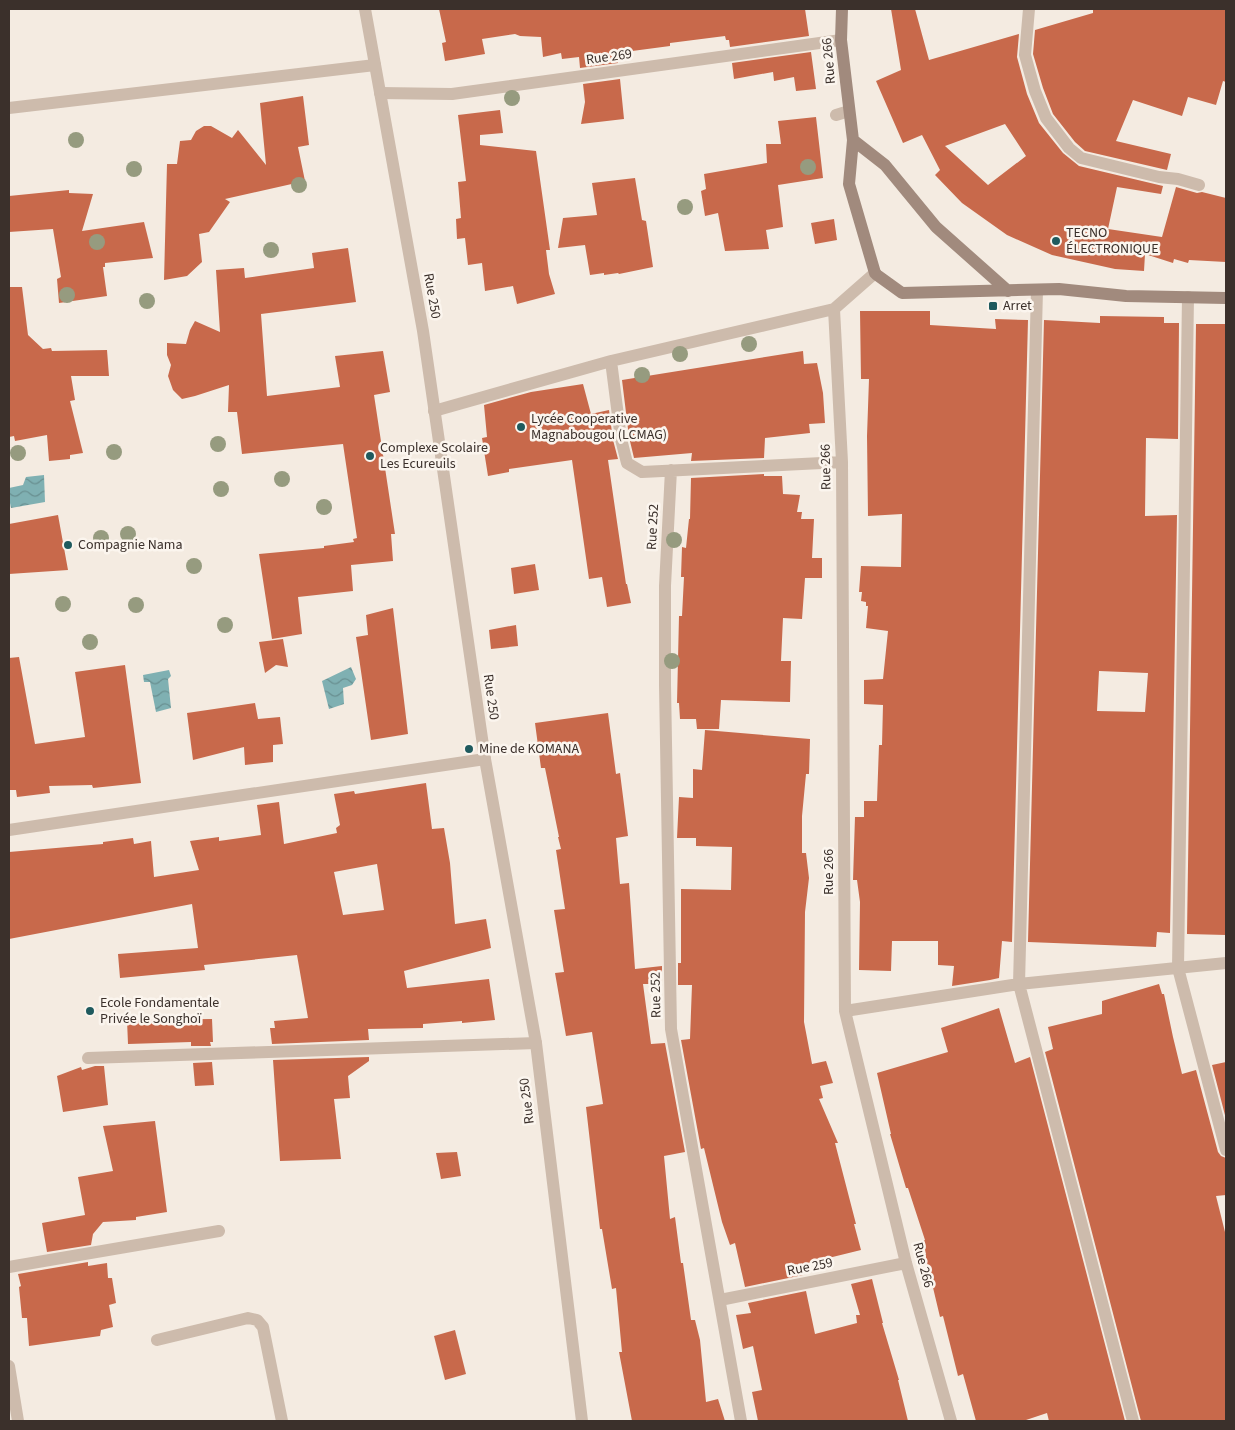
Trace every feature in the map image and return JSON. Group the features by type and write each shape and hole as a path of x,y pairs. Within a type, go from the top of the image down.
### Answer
{"main road":[{"name":"Rue 266","path":"842,9 841,40 853,140 849,184 875,273"},
{"path":"853,140 884,165 936,227 1008,291"},
{"path":"875,273 902,293 1059,289 1126,296 1226,298"}],"street":[{"name":"Rue 250","path":"365,9 423,331 485,759 536,1043 582,1421"},
{"path":"1029,9 1025,55 1035,91 1046,118 1069,148 1081,158 1199,185"},
{"name":"Rue 269","path":"380,93 452,94 841,40"},
{"path":"9,108 375,65"},
{"path":"836,115 849,111"},
{"path":"434,411 612,362 834,309 875,273"},
{"path":"1037,290 1019,984 1133,1421"},
{"path":"1188,297 1178,968 1226,1150"},
{"name":"Rue 266","path":"834,309 842,462 845,1011 906,1263 951,1421"},
{"path":"612,362 620,439 628,463 642,472 842,462"},
{"name":"Rue 252","path":"671,470 665,586 664,685 671,1029 741,1421"},
{"path":"9,830 485,759"},
{"path":"845,1011 1019,984 1226,963"},
{"path":"88,1058 536,1043"},
{"path":"9,1267 219,1231"},
{"name":"Rue 259","path":"720,1300 906,1263"},
{"path":"157,1340 248,1318 257,1320 263,1328 282,1421"},
{"path":"9,1366 18,1421"}],"water":[{"path":"44,475 45,502 11,508 9,488 23,485 26,477"},
{"path":"351,667 356,679 352,685 343,688 344,704 329,709 322,681"},
{"path":"169,670 171,676 168,679 171,708 156,712 150,682 144,682 143,675"}],"building":[{"path":"439,9 805,9 809,36 730,47 729,40 726,40 725,36 670,43 670,46 617,53 618,63 580,68 579,57 562,59 561,53 543,57 541,37 515,34 482,39 485,54 445,61 442,43 446,42"},
{"path":"891,9 915,9 929,60 1019,34 1017,57 1027,94 1039,123 1063,153 1079,166 1163,186 1161,194 1117,187 1108,229 1162,237 1176,187 1226,198 1226,262 1189,260 1188,263 1174,259 1173,263 1145,254 1144,271 1115,269 1052,255 1007,235 962,203 935,175 940,170 922,135 903,143 876,81 901,70","holes":["1005,124 1026,156 988,185 945,146"]},
{"path":"1093,9 1226,9 1226,82 1223,81 1216,105 1188,97 1182,116 1133,100 1116,141 1171,154 1167,170 1085,151 1075,142 1053,114 1033,54 1035,30 1093,13"},
{"path":"811,52 816,89 796,91 794,77 774,81 773,72 734,79 732,63"},
{"path":"620,79 624,119 581,124 585,102 583,84"},
{"path":"303,96 309,145 298,147 305,181 225,199 230,202 209,232 199,234 202,262 187,276 164,280 167,164 177,164 180,141 191,140 196,131 204,126 211,126 232,138 238,130 266,165 260,103"},
{"path":"500,110 503,133 480,135 480,145 536,151 550,250 546,250 549,274 555,294 517,304 513,286 485,291 482,263 468,265 465,238 457,239 456,219 461,218 458,182 466,181 458,115"},
{"path":"816,117 823,178 778,185 783,227 766,230 769,249 725,251 718,213 705,216 701,191 706,189 704,174 767,163 766,144 781,144 778,121"},
{"path":"635,178 642,220 646,221 653,267 619,274 604,275 604,273 590,275 585,245 558,248 563,218 597,215 592,183"},
{"path":"69,190 69,193 93,194 82,231 144,222 153,258 105,263 105,267 103,267 107,296 59,303 57,279 61,277 53,229 9,232 9,196"},
{"path":"834,219 837,240 815,244 811,223"},
{"path":"348,248 356,302 261,314 267,396 340,387 335,356 383,351 390,392 374,395 395,534 391,534 393,561 351,565 353,591 298,597 302,634 272,639 259,554 324,548 324,546 354,542 353,539 357,538 343,444 242,454 237,412 228,412 229,385 182,399 173,390 168,376 171,365 167,355 167,343 186,344 195,321 220,332 216,270 244,268 245,278 314,268 312,253"},
{"path":"9,287 22,287 28,335 43,349 51,348 52,351 107,350 109,376 71,376 75,400 70,401 83,453 70,455 70,459 49,461 47,435 15,441 14,436 9,437"},
{"path":"860,311 930,311 930,325 996,329 995,319 1028,320 1012,942 1002,941 999,978 990,980 952,986 954,966 938,965 938,941 892,941 891,971 859,970 860,902 857,880 853,880 855,817 864,817 864,801 877,801 883,705 864,704 864,680 883,679 888,631 866,628 868,606 866,606 866,602 861,601 862,592 859,592 861,566 901,567 902,514 868,516 867,436 869,379 861,379"},
{"path":"1100,316 1164,317 1164,323 1179,323 1178,439 1146,438 1145,516 1177,515 1170,933 1157,932 1156,947 1028,942 1044,320 1100,323","holes":["1099,671 1148,673 1145,712 1097,711"]},
{"path":"1196,324 1226,324 1226,935 1187,934"},
{"path":"803,351 804,364 817,363 823,393 825,423 809,424 810,433 765,438 764,458 691,461 692,453 634,458 629,437 622,380"},
{"path":"583,384 591,414 609,410 618,459 608,460 626,584 631,603 607,607 602,577 589,579 572,460 509,469 509,472 488,476 482,438 487,437 484,405 531,392"},
{"path":"764,474 764,476 782,476 783,494 800,495 797,512 802,512 801,519 814,519 812,558 822,558 822,578 805,578 802,619 783,618 781,661 791,661 790,702 721,700 719,729 697,729 696,719 680,719 679,703 677,703 679,616 682,616 684,577 681,577 682,547 686,548 690,519 691,478"},
{"path":"58,515 68,570 9,574 9,524"},
{"path":"535,564 539,590 514,594 511,568"},
{"path":"393,608 408,734 371,740 356,637 368,635 366,615"},
{"path":"516,625 518,646 491,649 489,630"},
{"path":"283,639 288,667 276,665 265,673 259,642"},
{"path":"19,657 35,744 85,737 75,672 125,665 141,783 93,788 92,785 49,786 50,793 17,797 16,790 9,790 9,658"},
{"path":"255,703 258,719 280,717 283,744 273,745 273,762 245,765 244,747 193,760 187,713"},
{"path":"608,713 616,774 620,773 628,836 616,838 620,884 629,883 635,969 662,966 662,984 643,984 651,1044 665,1043 685,1152 664,1156 670,1219 675,1217 691,1320 695,1320 700,1340 706,1402 718,1399 725,1421 632,1421 619,1352 622,1352 616,1288 612,1289 602,1229 600,1229 586,1107 603,1104 592,1032 566,1036 555,973 564,972 554,910 565,909 556,850 561,849 545,768 541,768 535,723"},
{"path":"705,730 810,739 809,774 806,774 802,816 802,853 806,853 809,878 805,912 804,1022 812,1064 826,1061 833,1083 820,1086 823,1098 819,1099 838,1143 835,1143 861,1250 800,1265 803,1275 745,1287 735,1243 730,1245 722,1222 704,1148 701,1149 681,1040 690,1039 692,985 678,985 678,963 681,963 681,889 731,890 732,847 696,846 696,838 677,838 679,797 693,798 693,769 702,770"},
{"path":"426,783 432,829 444,828 450,863 455,924 486,919 491,948 404,971 407,988 489,979 495,1020 423,1024 423,1028 368,1029 369,1040 272,1044 270,1028 275,1028 274,1021 308,1018 297,955 204,965 205,970 120,978 118,954 198,948 192,904 9,939 9,852 103,844 103,842 133,838 134,844 151,841 154,877 199,870 190,841 219,837 219,841 261,835 257,805 279,802 284,844 337,833 336,828 340,825 334,794 354,791 355,794","holes":["377,864 384,910 343,915 334,872"]},
{"path":"1159,984 1162,994 1164,994 1182,1074 1196,1070 1218,1152 1226,1158 1226,1195 1216,1196 1226,1236 1226,1421 1141,1421 1045,1052 1053,1049 1048,1027 1102,1014 1102,1001"},
{"path":"999,1008 1015,1063 1030,1057 1125,1421 1049,1421 1047,1413 1023,1421 976,1421 963,1374 958,1376 943,1316 940,1317 925,1254 923,1241 925,1240 908,1188 906,1188 890,1134 877,1073 948,1052 941,1028"},
{"path":"212,1019 213,1042 210,1042 211,1046 191,1046 191,1042 128,1044 127,1020"},
{"path":"369,1057 369,1061 348,1076 350,1098 334,1099 341,1159 280,1161 273,1060"},
{"path":"212,1062 214,1085 195,1086 193,1063"},
{"path":"1226,1062 1226,1119 1212,1065"},
{"path":"95,1066 104,1066 108,1105 63,1112 57,1076 81,1067 82,1070"},
{"path":"155,1121 167,1212 136,1217 136,1220 103,1222 93,1234 91,1245 47,1252 42,1223 85,1215 78,1177 113,1171 103,1126"},
{"path":"457,1152 461,1176 441,1179 436,1153"},
{"path":"88,1262 88,1266 107,1263 108,1278 112,1278 116,1303 109,1305 113,1327 101,1330 100,1336 29,1346 27,1318 22,1318 19,1287 21,1286 18,1274"},
{"path":"872,1279 908,1421 758,1421 752,1392 762,1390 753,1346 743,1349 736,1315 751,1313 748,1303 806,1291 815,1334 857,1323 856,1315 860,1315 851,1284"},
{"path":"455,1330 466,1374 445,1380 434,1336"}],"place":[{"name":"TECNO ÉLECTRONIQUE","path":"1056,241"},
{"name":"Arret","path":"993,306"},
{"name":"Lycée Cooperative Magnabougou (LCMAG)","path":"521,427"},
{"name":"Complexe Scolaire Les Ecureuils","path":"370,456"},
{"name":"Compagnie Nama","path":"68,545"},
{"name":"Mine de KOMANA","path":"469,749"},
{"name":"Ecole Fondamentale Privée le Songhoï","path":"90,1011"}]}
